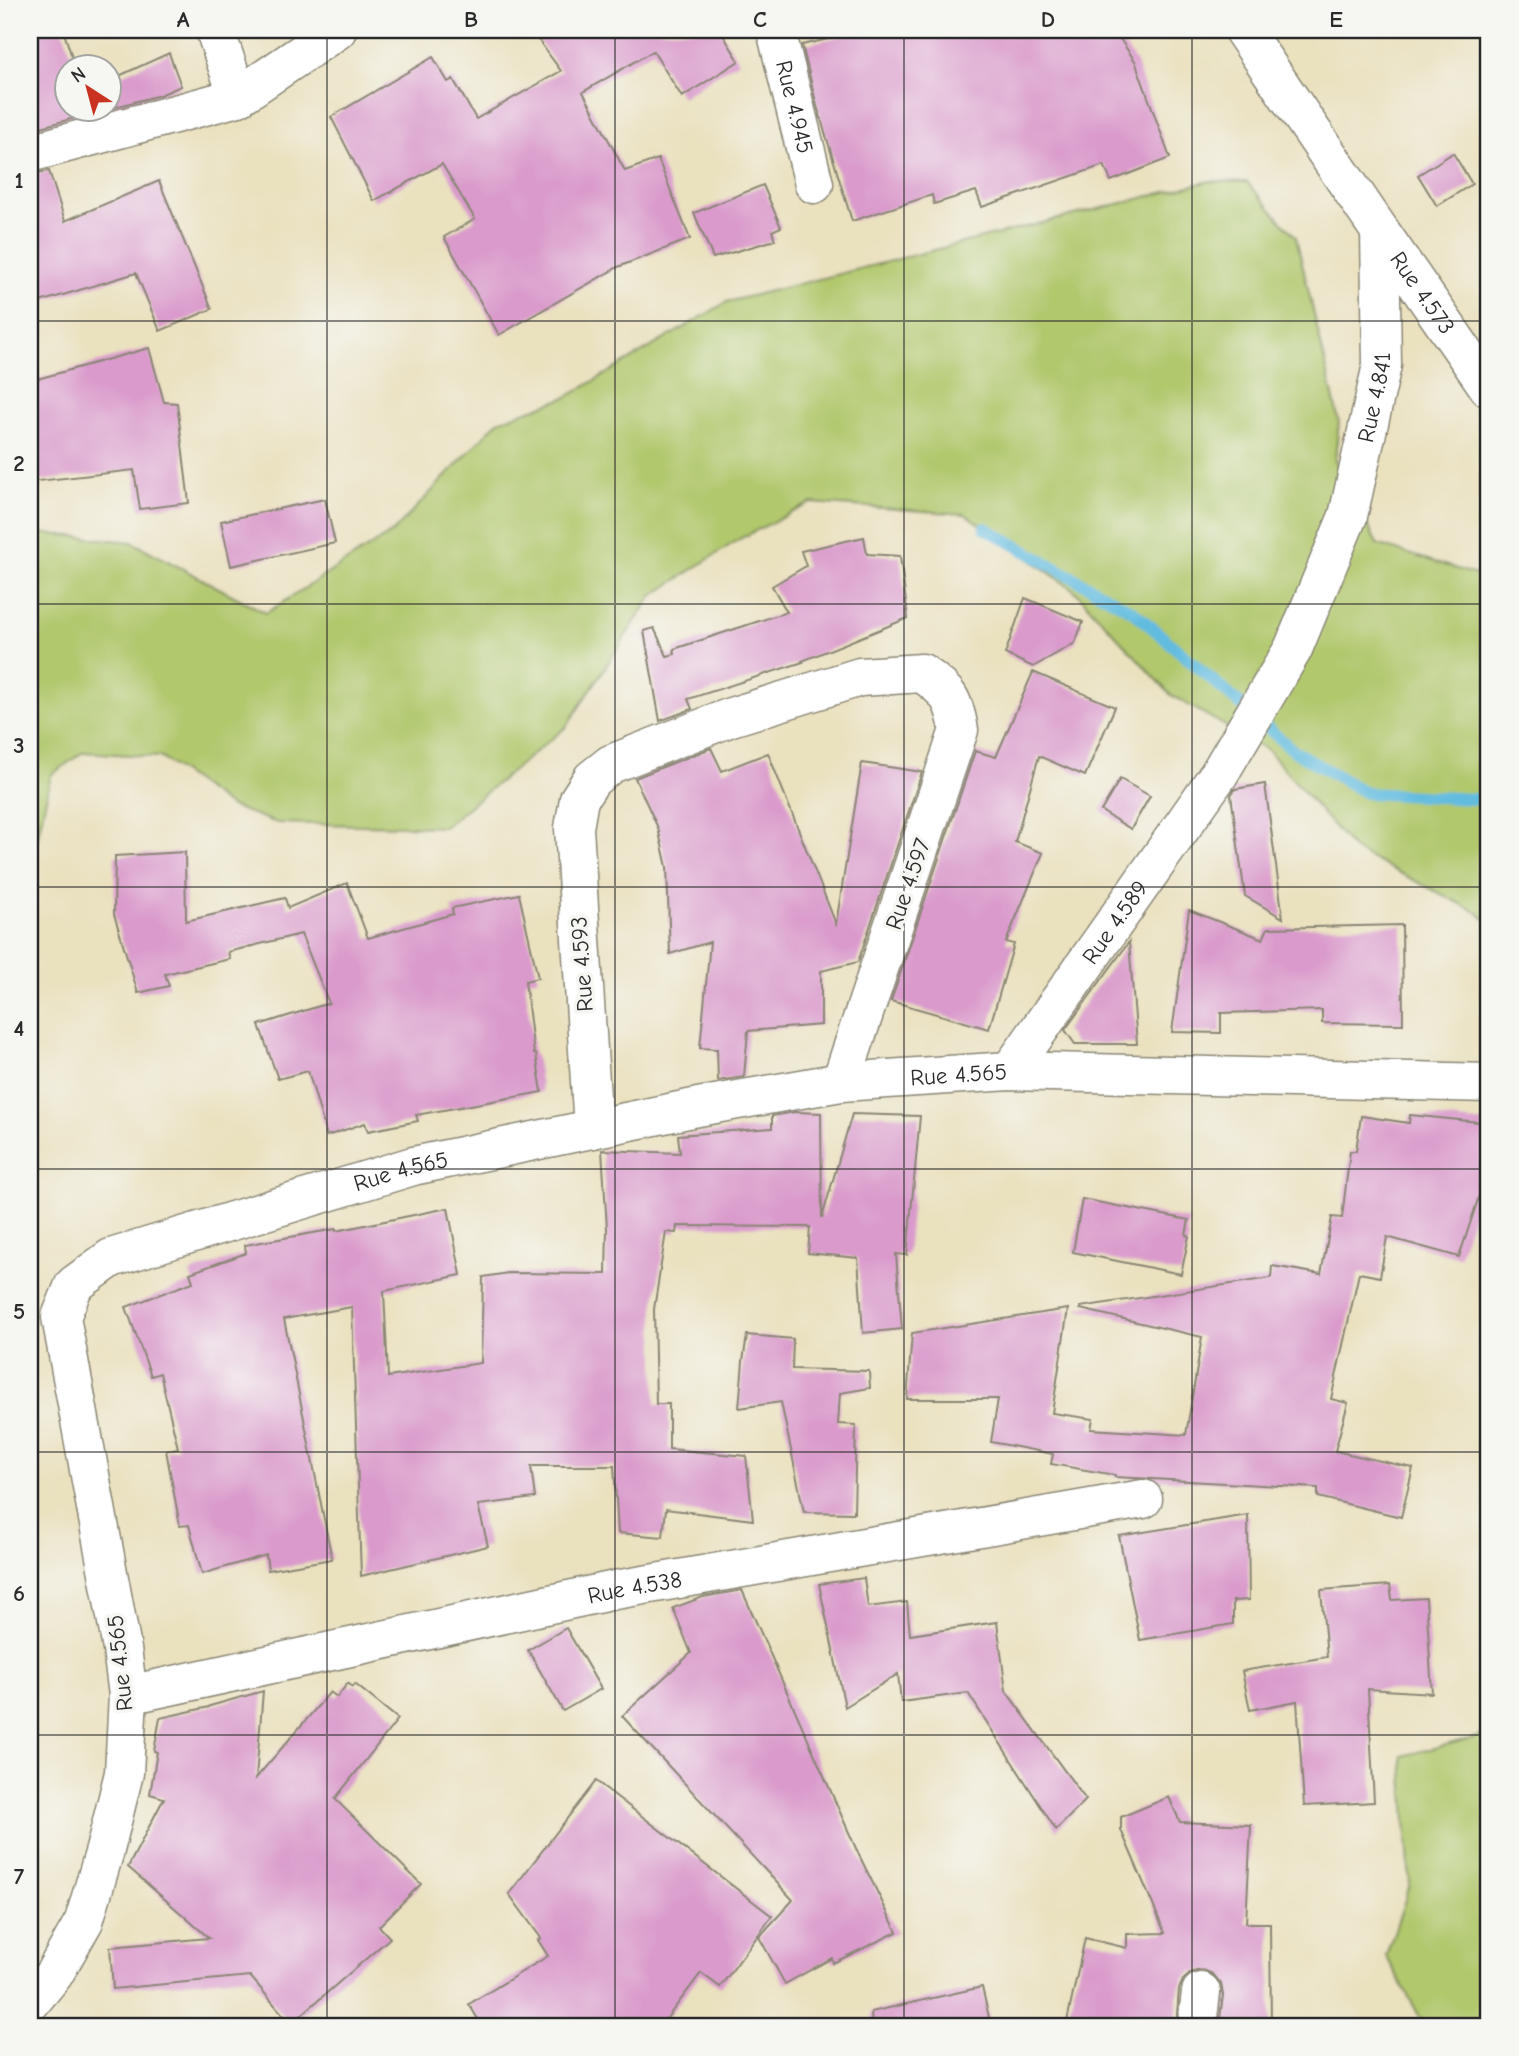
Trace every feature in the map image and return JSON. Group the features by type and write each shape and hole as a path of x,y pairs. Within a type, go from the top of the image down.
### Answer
{"street":[{"path":"215,30 238,97"},
{"path":"30,153 238,97 337,30"},
{"name":"Rue 4.945","path":"776,30 814,184"},
{"path":"1243,30 1380,231"},
{"name":"Rue 4.573","path":"1380,231 1489,388"},
{"name":"Rue 4.841","path":"1219,774 1293,649 1348,516 1382,365 1380,231"},
{"name":"Rue 4.593","path":"593,1129 574,828 579,799 592,779 611,764 731,717 860,677 922,673 942,687"},
{"name":"Rue 4.597","path":"841,1082 959,730 956,708 942,687"},
{"name":"Rue 4.589","path":"1010,1071 1219,774"},
{"name":"Rue 4.565","path":"30,2003 54,1973 84,1922 124,1773 128,1695 122,1648 61,1317 74,1285 111,1258 413,1166 698,1107 841,1082 1010,1071 1489,1083"},
{"name":"Rue 4.538","path":"128,1695 615,1590 1143,1499"}],"green space":[{"path":"1210,181 1247,182 1296,237 1339,422 1335,460 1377,544 1489,579 1489,923 1477,912 1354,850 1269,751 1171,695 1074,590 965,514 811,503 741,538 652,596 566,727 444,827 277,823 230,806 160,757 83,752 51,775 37,840 30,844 30,532 132,542 266,613 394,531 498,421 567,397 727,302"},
{"path":"1489,1734 1489,2026 1425,2026 1386,1956 1410,1885 1402,1756"}],"building":[{"path":"30,30 63,30 70,52 52,52 52,122 60,122 30,130"},
{"path":"531,30 720,30 739,61 682,97 653,51 583,92 625,171 658,159 690,239 618,267 499,335 444,237 475,219 442,164 374,201 331,117 433,57 448,82 453,79 476,119 561,71"},
{"path":"868,30 1114,30 1135,61 1170,158 1111,181 1104,165 982,207 976,191 934,204 932,195 852,221 817,106 802,45"},
{"path":"169,53 181,86 122,105 122,75"},
{"path":"1453,153 1472,184 1437,206 1418,175"},
{"path":"49,171 65,221 159,181 212,309 160,331 136,273 30,305 30,174"},
{"path":"763,185 781,227 772,231 775,240 713,258 694,213"},
{"path":"149,348 164,402 177,403 189,503 140,509 134,470 30,482 30,381"},
{"path":"325,499 335,543 231,566 221,521"},
{"path":"864,537 867,554 900,556 908,618 803,662 688,699 692,709 660,721 644,631 654,628 667,656 675,654 674,649 787,612 772,586 806,566 801,551"},
{"path":"1025,598 1083,622 1075,643 1033,667 1005,654"},
{"path":"1033,672 1115,707 1085,776 1039,756 1015,842 1043,853 1006,942 1014,944 989,1029 891,1001 975,751 996,757"},
{"path":"711,748 722,771 768,753 836,924 862,763 922,772 858,962 821,971 821,1025 748,1031 744,1077 718,1081 717,1049 700,1048 710,942 670,954 667,867 658,828 635,778"},
{"path":"1120,779 1150,796 1131,829 1101,811"},
{"path":"1265,784 1283,918 1245,896 1231,795 1235,789"},
{"path":"185,852 186,921 285,898 288,908 347,883 368,938 453,914 452,908 519,894 538,978 525,981 534,1054 542,1092 416,1115 418,1121 368,1131 365,1123 327,1136 308,1071 278,1079 259,1025 329,1003 301,934 228,952 230,959 165,974 169,986 138,993 114,914 115,856"},
{"path":"1189,910 1263,939 1268,928 1402,925 1403,1024 1322,1023 1322,1010 1221,1013 1221,1033 1172,1032"},
{"path":"1129,942 1137,1044 1075,1044 1065,1030"},
{"path":"795,1112 821,1113 822,1218 852,1114 920,1116 907,1255 896,1254 902,1329 863,1333 858,1258 808,1253 810,1227 677,1226 676,1233 666,1232 654,1309 656,1404 669,1404 669,1449 746,1456 753,1520 666,1509 663,1537 618,1533 614,1466 531,1466 535,1498 478,1505 488,1546 361,1576 352,1307 284,1319 332,1559 268,1570 266,1555 202,1574 189,1525 180,1526 166,1450 178,1448 160,1373 151,1376 126,1307 193,1282 190,1273 246,1253 245,1245 336,1231 448,1208 461,1275 384,1291 388,1377 481,1363 483,1277 508,1273 606,1274 607,1228 602,1150 680,1153 678,1135 772,1128 772,1116"},
{"path":"1410,1115 1488,1123 1485,1178 1459,1257 1387,1237 1380,1277 1359,1273 1331,1399 1348,1403 1335,1451 1413,1468 1401,1517 1318,1497 1318,1488 1115,1477 1051,1464 1053,1454 991,1442 998,1399 907,1399 912,1333 1068,1309 1052,1413 1093,1419 1091,1429 1186,1435 1202,1337 1080,1307 1271,1278 1272,1266 1321,1274 1332,1217 1342,1218 1350,1151 1356,1151 1361,1116 1409,1123"},
{"path":"1082,1199 1189,1220 1186,1235 1189,1236 1181,1274 1073,1252"},
{"path":"747,1335 793,1339 792,1369 869,1371 870,1388 840,1393 838,1424 856,1425 854,1513 804,1512 781,1402 739,1408"},
{"path":"1248,1515 1249,1600 1233,1601 1233,1624 1140,1640 1119,1536"},
{"path":"864,1578 868,1607 907,1602 910,1635 997,1622 1006,1691 1086,1800 1056,1830 968,1693 901,1702 898,1674 845,1707 819,1584"},
{"path":"1390,1585 1392,1600 1426,1598 1432,1693 1368,1689 1374,1802 1304,1806 1297,1701 1250,1710 1242,1671 1327,1657 1321,1590"},
{"path":"742,1590 858,1853 897,1932 833,1963 832,1958 785,1984 759,1937 793,1900 622,1716 691,1653 673,1608 703,1597"},
{"path":"566,1628 601,1689 563,1711 528,1650"},
{"path":"348,1683 352,1687 355,1684 398,1719 335,1799 421,1884 379,1926 390,1938 291,2024 250,1976 113,1989 110,1947 209,1938 128,1867 164,1798 150,1794 160,1718 263,1691 256,1778 330,1692 337,1697"},
{"path":"596,1781 772,1916 720,1987 701,1973 661,2026 482,2026 469,2004 548,1956 538,1940 541,1938 509,1894"},
{"path":"1169,1797 1180,1822 1251,1825 1246,1923 1270,1923 1271,2026 1219,2026 1223,1995 1221,1984 1213,1974 1203,1970 1192,1972 1183,1980 1179,1989 1176,2026 1066,2026 1085,1938 1127,1948 1127,1934 1165,1933 1121,1830 1121,1817"},
{"path":"982,1987 991,2026 872,2026 871,2012"}],"waterway":[{"path":"985,528 1134,612 1294,751 1366,793 1489,800"}]}
